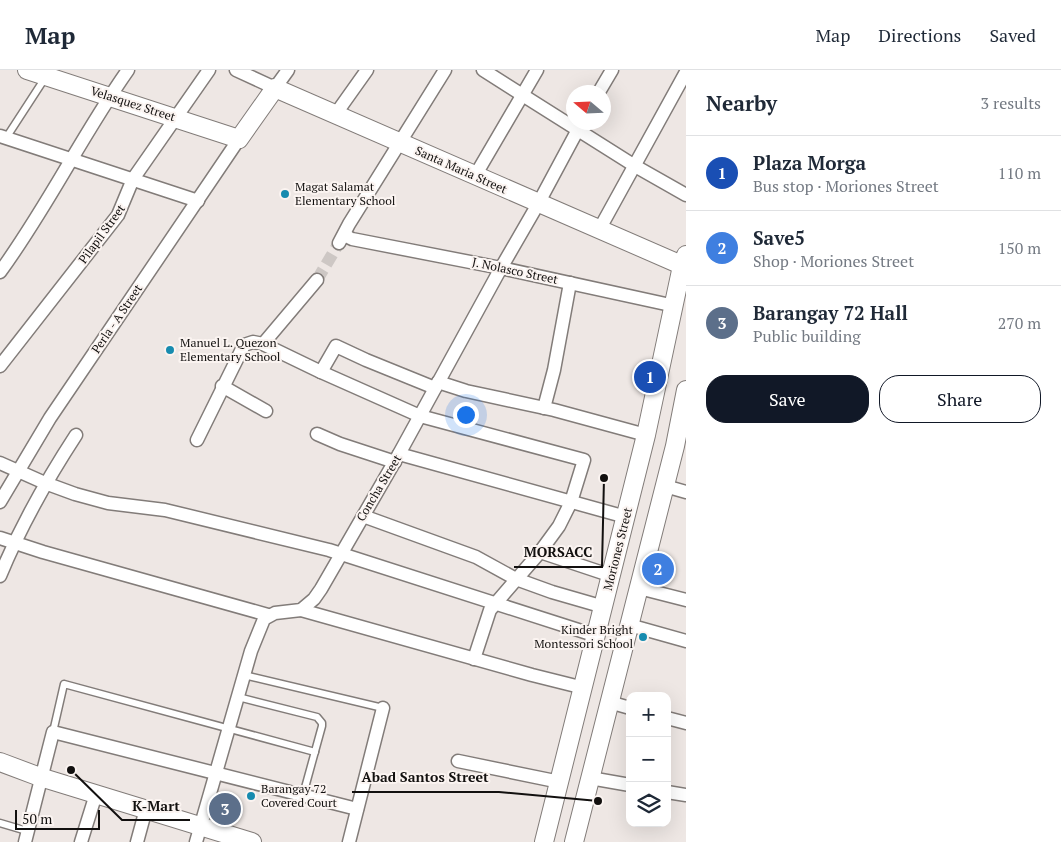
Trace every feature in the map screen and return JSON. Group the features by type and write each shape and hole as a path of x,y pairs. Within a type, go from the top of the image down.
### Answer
{"main road":[{"name":"Velasquez Street","path":"27,70 48,73 109,97 239,139"},
{"name":"Santa Maria Street","path":"275,88 538,204 685,263"},
{"path":"239,139 275,88"},
{"name":"Moriones Street","path":"544,842 680,307 685,263"},
{"path":"574,842 665,486 680,447 686,390"},
{"path":"0,762 40,777 146,809 198,834 252,842"}],"street":[{"path":"0,272 25,235 109,97 128,70"},
{"name":"Pilapil Street","path":"0,366 118,215 133,179 209,70"},
{"name":"Santa Maria Street","path":"236,70 275,88"},
{"path":"275,88 288,70"},
{"path":"335,115 368,70"},
{"path":"399,143 444,70"},
{"path":"482,70 523,96 566,119"},
{"path":"475,176 537,70"},
{"path":"603,85 612,70"},
{"path":"599,230 686,72"},
{"name":"Concha Street","path":"301,610 314,599 321,589 397,458 578,130"},
{"path":"586,130 635,166 686,195"},
{"path":"3,137 198,200"},
{"name":"Perla - A Street","path":"0,502 50,418 239,139"},
{"name":"J. Nolasco Street","path":"399,143 342,238 348,237 501,268 680,307"},
{"path":"263,344 317,280"},
{"path":"544,408 554,370 570,283"},
{"path":"196,440 244,345 253,342 263,344 420,416 584,460 571,502 559,526 540,552 490,610 474,659"},
{"path":"321,372 336,346 374,364 437,385 544,408 646,435"},
{"path":"222,386 266,410"},
{"path":"317,434 340,444 571,502 626,518"},
{"path":"0,576 14,542 45,483 76,435"},
{"path":"0,463 45,483 108,503 165,510 284,538 597,636"},
{"path":"665,486 686,492"},
{"path":"363,516 476,557 516,579 552,592 604,606"},
{"path":"0,538 268,615 284,611 301,610 584,688"},
{"path":"540,552 612,576"},
{"path":"639,588 686,600"},
{"path":"198,834 244,674 261,624 268,615"},
{"path":"629,625 686,641"},
{"path":"609,702 626,707"},
{"path":"349,842 383,708"},
{"path":"671,719 686,723"},
{"path":"26,837 53,732 357,809"},
{"path":"458,761 560,782"},
{"path":"590,778 626,784"},
{"path":"671,793 686,795"},
{"path":"81,842 96,794"},
{"path":"137,842 146,809"}],"lane":[{"path":"3,137 48,73"},
{"path":"244,674 383,708"},
{"path":"53,732 64,684 315,752"},
{"path":"238,697 317,717 322,723 303,795"},
{"path":"0,823 26,837"}],"tunnel":[{"path":"317,280 339,243"}],"place":[{"name":"Magat Salamat Elementary School","path":"285,194"},
{"name":"Manuel L. Quezon Elementary School","path":"170,350"},
{"name":"Plaza Morga","path":"650,377"},
{"name":"MORSACC","path":"604,478"},
{"name":"Save5","path":"658,569"},
{"name":"Kinder Bright Montessori School","path":"643,637"},
{"name":"K-Mart","path":"71,770"},
{"name":"Barangay 72 Covered Court","path":"251,796"},
{"name":"Abad Santos Street","path":"598,801"},
{"name":"Barangay 72 Hall","path":"225,809"}]}
